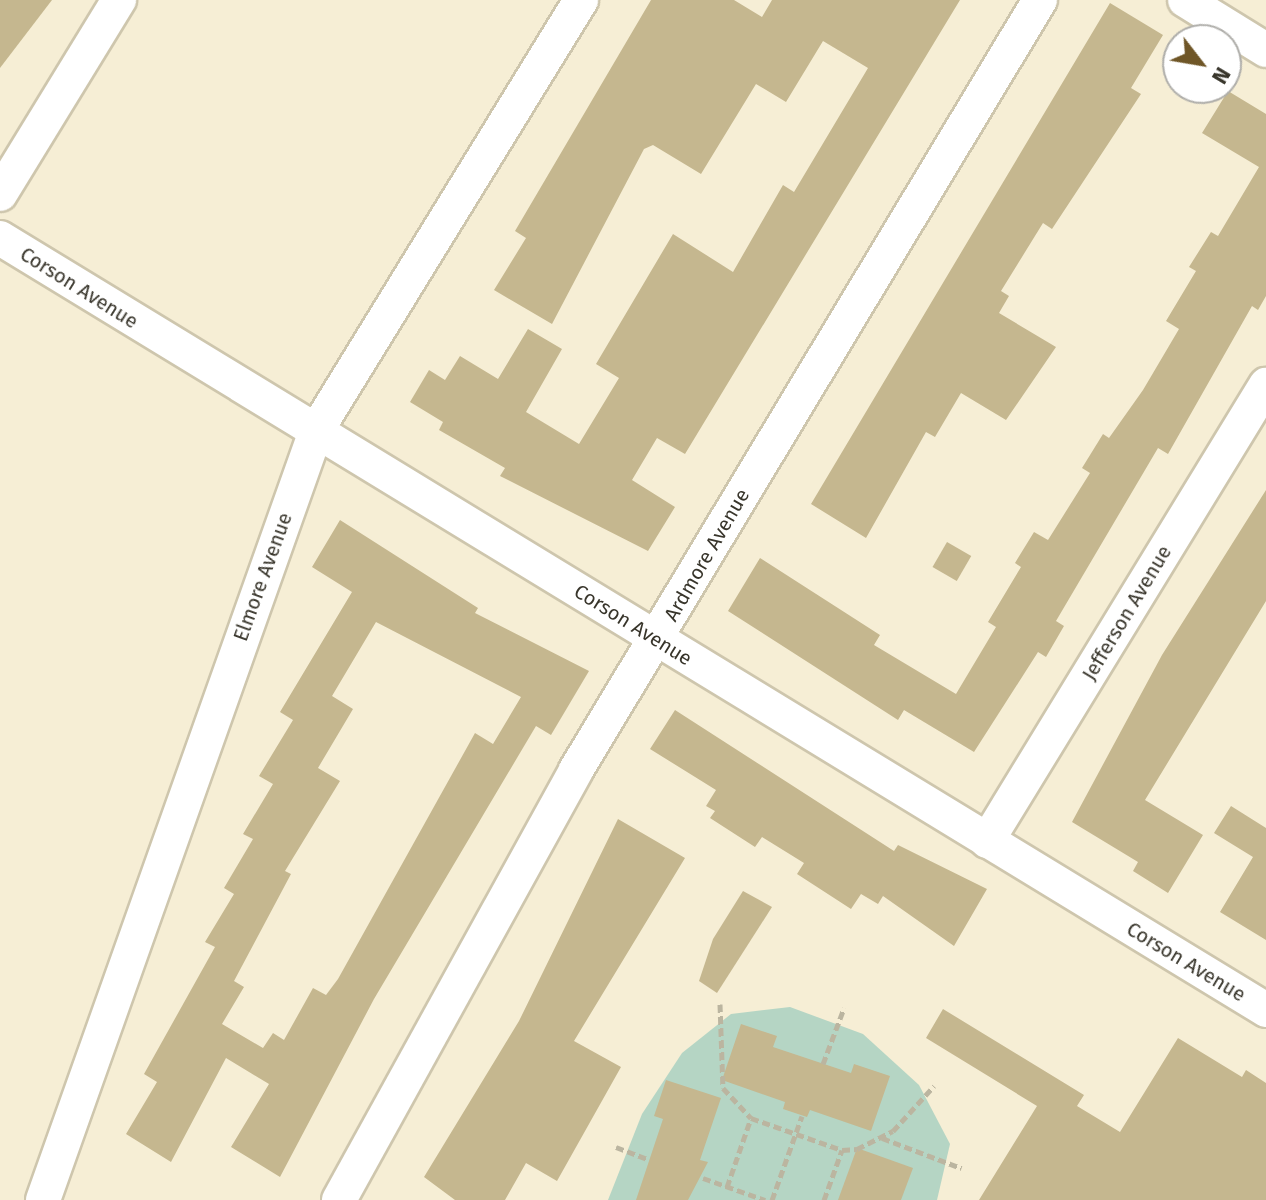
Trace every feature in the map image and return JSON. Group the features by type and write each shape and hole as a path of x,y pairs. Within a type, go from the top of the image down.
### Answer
{"street":[{"path":"0,194 119,0"},
{"name":"Elmore Avenue","path":"43,1200 316,431 581,0"},
{"name":"Ardmore Avenue","path":"339,1200 576,770 1040,0"},
{"path":"1185,0 1266,50"},
{"name":"Corson Avenue","path":"0,238 1266,1010"},
{"name":"Jefferson Avenue","path":"987,841 1266,385"}],"path":[{"path":"720,1004 723,1088 751,1118 842,1150 882,1138 934,1086"},
{"path":"823,1064 844,1008"},
{"path":"772,1200 802,1116"},
{"path":"727,1187 751,1118"},
{"path":"882,1138 961,1168"},
{"path":"616,1147 650,1160"},
{"path":"824,1200 842,1150"},
{"path":"703,1178 765,1200"}],"green space":[{"path":"790,1007 863,1034 919,1085 950,1144 937,1200 608,1200 642,1114 682,1053 731,1014"}],"building":[{"path":"0,0 52,0 0,68"},
{"path":"651,0 734,0 762,17 772,0 960,0 685,454 657,438 632,480 675,507 648,551 500,476 505,468 439,430 443,422 410,402 429,370 445,380 460,356 498,379 528,329 562,349 526,412 579,444 619,378 596,364 673,234 733,272 783,185 794,192 868,68 823,41 786,102 756,84 701,174 653,145 644,149 552,324 494,290 526,238 515,231"},
{"path":"1110,3 1162,34 1131,88 1141,94 1052,229 1043,223 1001,291 1009,296 999,313 1056,347 1006,420 961,393 935,437 926,432 866,538 811,504"},
{"path":"1242,99 1266,114 1266,296 1258,310 1252,306 1168,454 1158,448 1056,621 1064,626 1046,657 1038,652 974,752 904,710 898,720 728,611 760,558 880,635 874,645 956,694 996,627 988,622 1021,567 1015,563 1034,532 1048,540 1090,473 1082,468 1103,434 1109,438 1143,390 1179,329 1166,321 1196,271 1189,267 1211,232 1218,236 1259,167 1202,133 1220,104 1242,104"},
{"path":"1266,490 1266,601 1145,800 1203,835 1168,893 1133,871 1138,862 1072,822 1162,655"},
{"path":"340,520 478,608 475,613 589,671 551,735 536,726 374,999 280,1177 231,1147 269,1084 226,1058 171,1162 126,1134 157,1082 144,1074 215,947 205,942 234,894 224,888 253,839 243,834 273,784 259,776 293,720 280,712 352,592 312,567","holes":["376,622 521,697 493,744 475,733 338,979 326,995 313,988 284,1040 273,1033 263,1048 222,1024 244,987 234,981 291,874 285,871 340,781 318,768 353,709 332,696"]},
{"path":"947,542 971,556 957,581 932,567"},
{"path":"675,710 894,851 898,845 987,889 954,946 883,896 878,904 861,894 851,909 797,874 804,863 762,837 755,847 710,818 715,811 706,806 716,790 650,749"},
{"path":"1231,806 1266,828 1266,940 1220,912 1253,857 1214,833"},
{"path":"618,819 685,858 574,1041 621,1067 557,1181 526,1163 505,1200 455,1200 424,1177 519,1021"},
{"path":"743,891 772,907 717,993 699,981 713,939"},
{"path":"943,1009 1084,1095 1077,1106 1120,1132 1178,1038 1242,1077 1246,1070 1266,1083 1266,1200 979,1200 1037,1106 926,1038"},
{"path":"741,1024 777,1036 773,1047 851,1073 854,1064 890,1076 871,1131 810,1110 807,1117 783,1109 785,1102 722,1080"},
{"path":"666,1080 721,1098 700,1160 708,1162 688,1200 636,1200 663,1119 654,1116"},
{"path":"857,1148 913,1168 901,1200 838,1200"}]}
